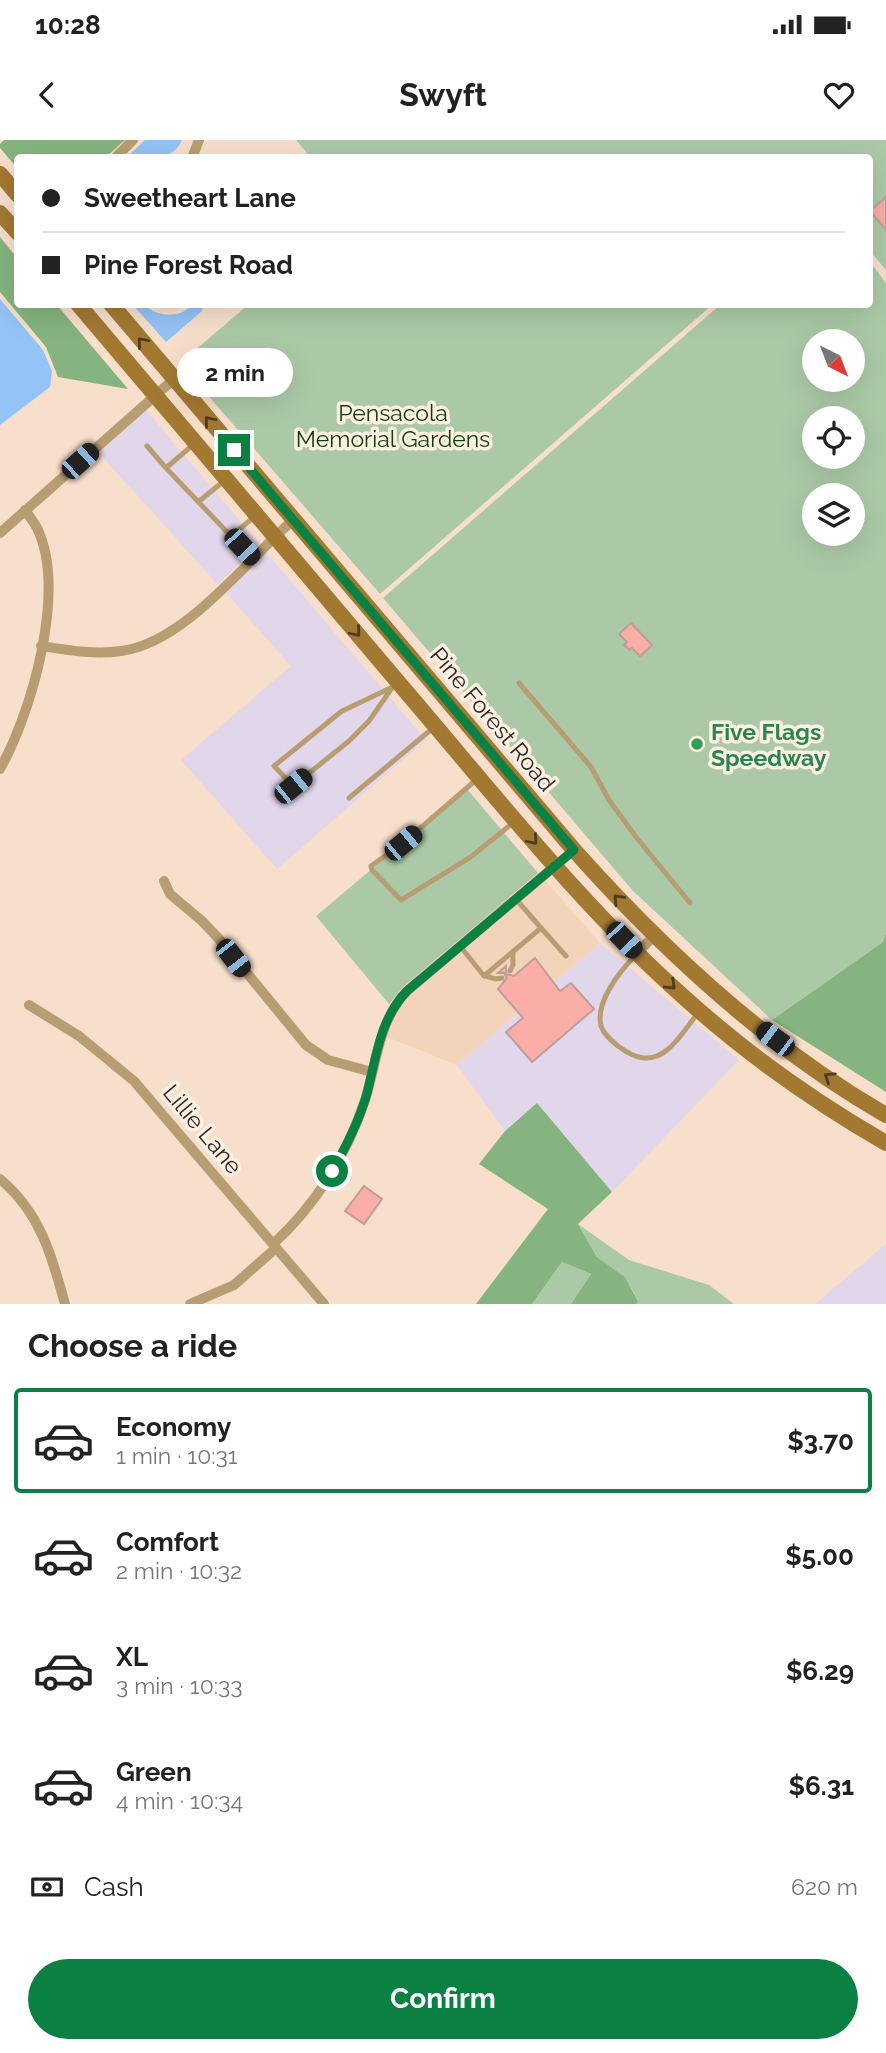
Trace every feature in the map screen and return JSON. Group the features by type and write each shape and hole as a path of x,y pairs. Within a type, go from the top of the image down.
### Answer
{"main road":[{"path":"0,174 14,190"},
{"path":"0,213 14,229"},
{"name":"Pine Forest Road","path":"81,308 312,580 396,686 436,726 555,866 638,954 753,1055 886,1143"},
{"name":"Pine Forest Road","path":"114,308 574,850 654,936 760,1027 807,1063 886,1115"},
{"path":"312,580 330,563"},
{"path":"449,741 467,725"}],"street":[{"path":"119,154 133,140"},
{"path":"0,533 174,379"},
{"path":"0,769 27,709 47,604 47,571 37,527 24,510"},
{"path":"41,646 94,652 121,651 156,640 204,605 293,520"},
{"path":"190,1304 234,1284 253,1270 307,1207 339,1159 356,1124 380,1038 396,1004 407,991 574,850"},
{"path":"164,881 170,894 219,939 306,1045 328,1060 372,1072"},
{"path":"638,954 654,936"},
{"name":"Lillie Lane","path":"29,1005 88,1042 134,1081 324,1304"},
{"path":"0,1178 23,1201 39,1224 50,1250 65,1304"}],"lane":[{"path":"166,468 195,443"},
{"path":"147,446 252,558"},
{"path":"198,502 226,478"},
{"path":"231,536 257,515"},
{"path":"519,682 591,766 609,800 690,903"},
{"path":"396,686 369,721 349,741 293,786 274,766 342,711 396,686"},
{"path":"349,798 436,726"},
{"path":"479,777 403,843 371,866 372,870 401,900 472,856 516,820"},
{"path":"520,896 541,928 566,956"},
{"path":"484,975 541,928"},
{"path":"460,946 484,975 502,978"},
{"path":"510,971 513,952"},
{"path":"638,954 611,983 601,1013 601,1026 608,1038 633,1057 647,1059 666,1051 700,1011"}],"shaded area":[{"path":"146,410 259,543 218,585 99,453"},
{"path":"266,552 426,740 277,869 181,760 291,666 226,593"},
{"path":"546,881 600,943 457,1065 387,1037 400,1008 411,995"},
{"path":"600,943 739,1060 612,1192 537,1103 505,1131 457,1065"},
{"path":"886,1244 886,1304 815,1304"}],"green space":[{"path":"4,140 125,140 109,154 14,154 14,164 0,148"},
{"path":"296,140 886,140 886,270 873,255 873,154 308,154"},
{"path":"0,237 14,254 14,308 60,308 128,389 58,377 46,347 0,292"},
{"name":"Five Flags Speedway","path":"873,266 886,283 886,932 883,942 772,1020 633,891 383,598 717,308 873,308"},
{"name":"Pensacola Memorial Gardens","path":"244,308 709,308 380,594 180,363"},
{"path":"467,789 538,873 403,987 389,1004 316,916"},
{"path":"886,932 886,1092 772,1020 883,942"},
{"path":"537,1103 612,1192 578,1224 597,1257 625,1277 638,1301 636,1304 571,1304 591,1274 562,1262 532,1304 476,1304 548,1209 479,1164 505,1131"},
{"path":"578,1224 629,1260 709,1285 734,1304 636,1304 638,1300 625,1277 597,1257"},
{"path":"562,1262 591,1274 571,1304 532,1304"}],"water":[{"path":"145,140 182,140 168,154 130,154"},
{"path":"0,299 43,350 52,371 50,387 0,425"},
{"path":"136,308 148,308 168,315 181,313 189,308 202,308 202,311 166,342"}],"building":[{"path":"886,197 886,230 873,215 873,208"},
{"path":"631,623 652,645 640,656 624,645 627,642 619,634"},
{"path":"535,958 560,991 571,983 594,1009 532,1062 506,1032 523,1018 498,989 507,978 504,973 498,973 506,966 506,974 514,976"},
{"path":"364,1186 382,1199 364,1224 345,1211"}],"place":[{"name":"Five Flags Speedway","path":"697,744"}],"route":[{"path":"234,450 574,850 407,991 396,1004 380,1038 356,1124 332,1171"}]}
